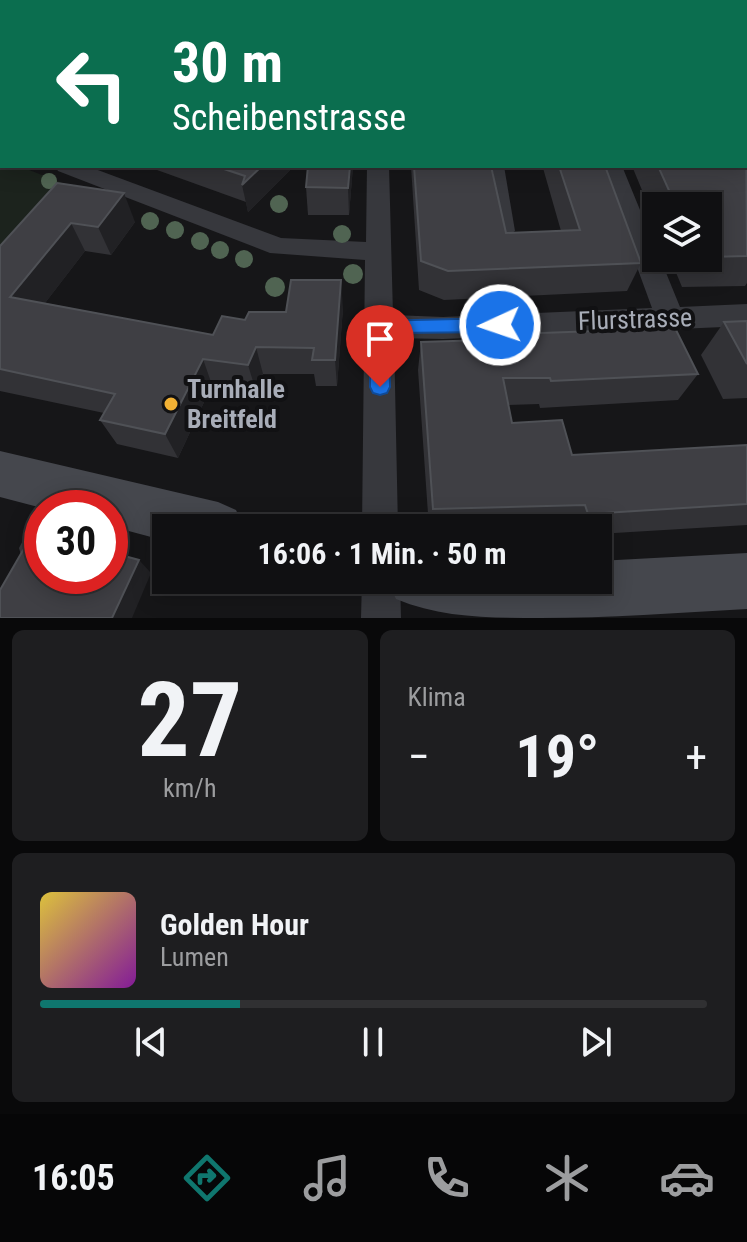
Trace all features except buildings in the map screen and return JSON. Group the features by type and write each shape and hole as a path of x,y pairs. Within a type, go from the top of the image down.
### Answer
{"main road":[{"path":"0,474 25,490"},
{"path":"128,516 152,519"},
{"path":"612,588 747,581"}],"street":[{"path":"71,168 279,247 378,252"},
{"path":"378,168 380,514"},
{"path":"612,168 670,318"},
{"name":"Flurstrasse","path":"379,326 443,328 747,315"},
{"path":"381,594 381,618"}],"lane":[{"path":"498,168 509,231"},
{"path":"21,562 24,556"}],"shaded area":[{"path":"0,168 24,168 70,186 0,267"}],"place":[{"name":"Turnhalle Breitfeld","path":"171,404"}],"route":[{"path":"380,387 379,326 443,328 500,325"}]}
